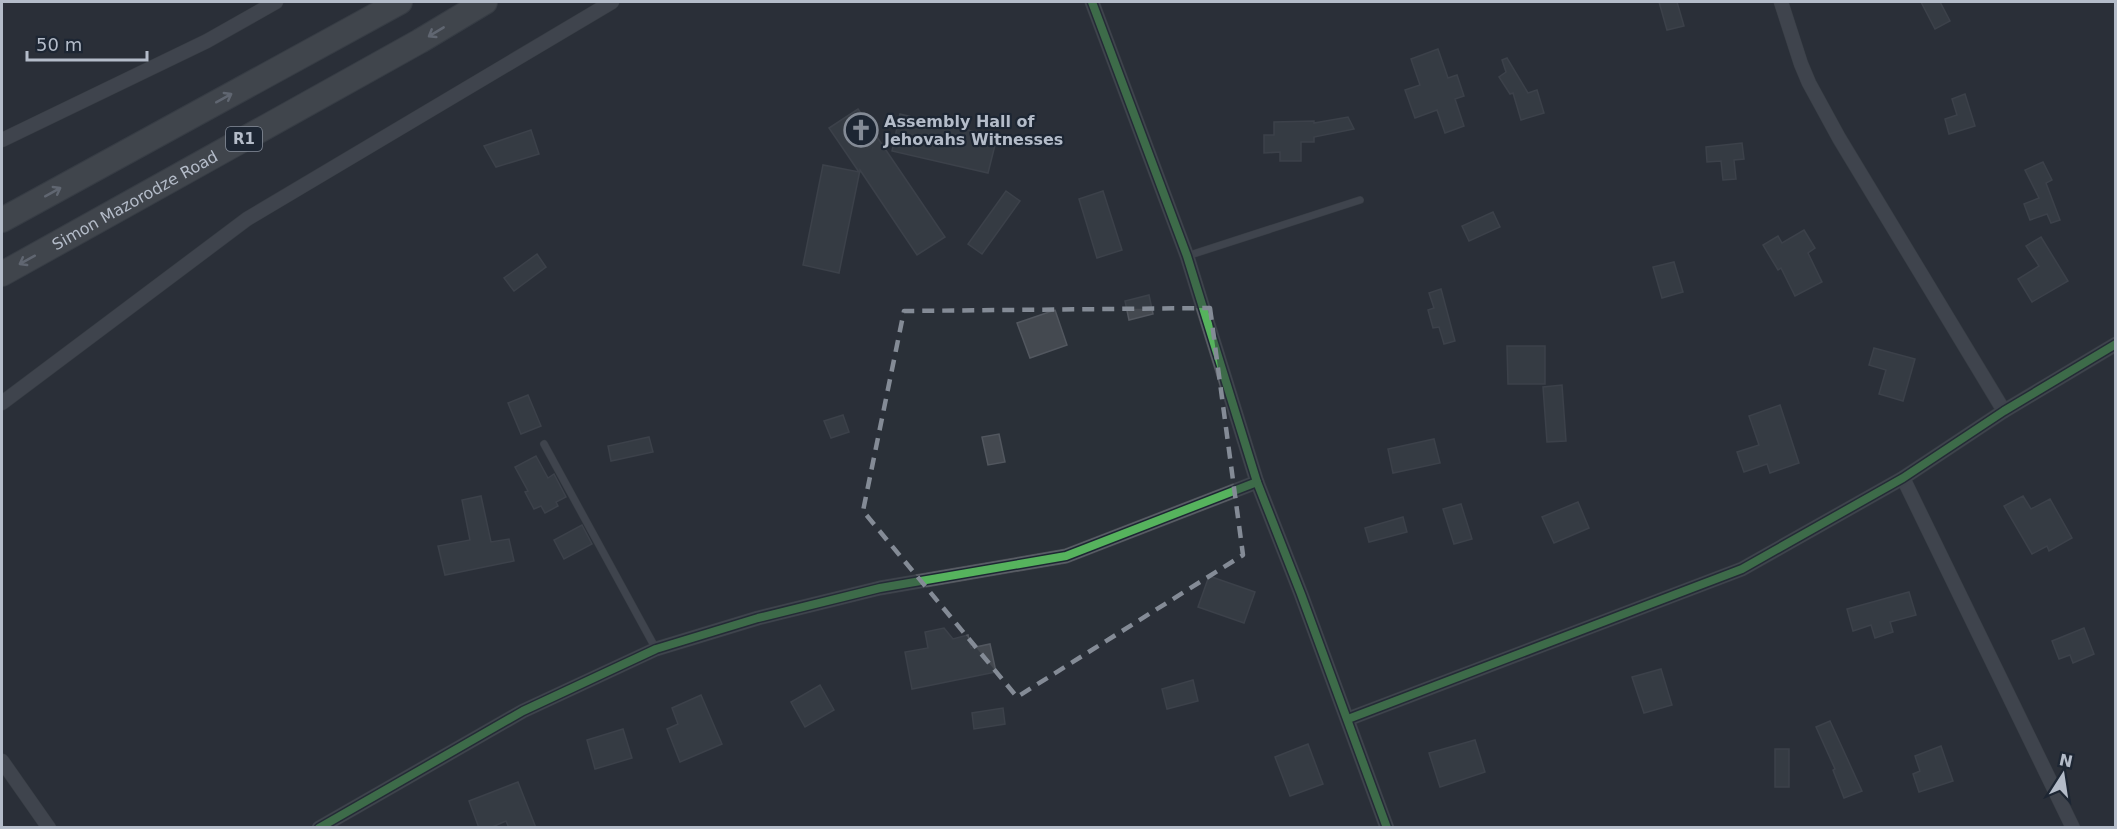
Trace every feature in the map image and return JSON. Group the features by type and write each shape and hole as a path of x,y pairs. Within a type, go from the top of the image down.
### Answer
{"highway":[{"path":"2,220 400,2"},
{"name":"Simon Mazorodze Road","path":"2,274 420,41 485,2"}],"street":[{"path":"2,140 207,41 276,2"},
{"path":"2,404 247,219 612,2"},
{"path":"1092,2 1187,256 1257,482 1348,719 1387,828"},
{"path":"1781,2 1809,83 1839,138 2004,411"},
{"path":"1348,719 1742,569 1903,478 2004,411 2115,344"},
{"path":"1903,478 2073,828"},
{"path":"319,828 523,711 656,649 758,618 880,588 1066,556 1257,482"},
{"path":"2,761 49,828"}],"lane":[{"path":"1187,256 1360,200"},
{"path":"544,444 656,649"}],"highlighted area":[{"path":"1210,308 1243,555 1017,697 863,511 904,311"}],"building":[{"path":"1659,2 1677,2 1684,26 1667,30"},
{"path":"1921,2 1940,2 1950,21 1935,29"},
{"path":"1438,49 1448,78 1457,75 1464,96 1455,99 1464,126 1445,133 1437,110 1415,118 1405,90 1420,85 1411,59"},
{"path":"1507,58 1528,93 1537,90 1544,113 1521,120 1513,93 1510,94 1499,77 1506,72 1502,60"},
{"path":"1965,94 1975,126 1949,134 1945,119 1957,115 1952,99"},
{"path":"858,109 945,237 917,255 860,170 839,273 803,265 823,165 859,172 829,128"},
{"path":"900,114 997,137 988,173 892,151"},
{"path":"1348,117 1354,129 1314,137 1314,142 1301,142 1301,161 1280,161 1280,152 1264,153 1264,135 1274,135 1274,122 1314,121 1314,123"},
{"path":"531,130 539,154 496,167 484,146"},
{"path":"1742,143 1744,159 1734,160 1736,179 1723,180 1721,161 1707,162 1706,147"},
{"path":"2043,162 2052,180 2046,183 2060,220 2051,223 2047,214 2030,220 2024,204 2039,198 2025,170"},
{"path":"1006,191 1020,201 982,254 968,244"},
{"path":"1103,191 1122,250 1097,258 1079,199"},
{"path":"1493,212 1500,227 1469,241 1462,226"},
{"path":"1804,230 1815,248 1808,253 1822,282 1795,296 1781,268 1778,270 1763,245 1778,236 1782,243"},
{"path":"2041,237 2068,281 2032,302 2018,279 2039,266 2026,246"},
{"path":"537,254 546,267 514,291 504,278"},
{"path":"1674,262 1683,292 1662,298 1653,267"},
{"path":"1441,289 1455,341 1444,344 1439,327 1433,328 1428,310 1434,308 1429,293"},
{"path":"1149,295 1153,314 1129,320 1125,301"},
{"path":"1055,310 1067,345 1030,358 1017,323"},
{"path":"1507,346 1545,346 1545,384 1508,384"},
{"path":"1874,348 1915,359 1903,401 1879,394 1886,370 1869,365"},
{"path":"1562,385 1566,441 1547,442 1543,387"},
{"path":"528,395 541,426 521,434 508,403"},
{"path":"1780,405 1799,463 1770,473 1767,464 1744,472 1737,452 1759,445 1749,416"},
{"path":"843,415 849,432 831,438 824,421"},
{"path":"999,434 1005,462 988,465 982,437"},
{"path":"649,437 653,452 611,461 608,446"},
{"path":"1434,439 1440,463 1393,473 1388,449"},
{"path":"536,456 548,478 554,474 566,497 556,502 558,506 545,513 541,506 534,509 525,492 528,491 515,467"},
{"path":"481,496 491,542 509,539 514,561 445,575 438,546 470,540 462,500"},
{"path":"2023,496 2031,509 2050,499 2072,538 2049,551 2047,546 2032,554 2004,506"},
{"path":"1578,502 1589,528 1554,543 1542,517"},
{"path":"1461,504 1472,539 1454,544 1443,509"},
{"path":"1403,517 1407,532 1369,542 1365,528"},
{"path":"582,525 592,544 564,559 554,540"},
{"path":"1209,576 1255,592 1244,623 1198,607"},
{"path":"1909,592 1916,615 1890,622 1893,632 1875,638 1871,625 1853,631 1847,609"},
{"path":"944,628 953,639 968,635 971,648 990,644 996,672 912,689 905,652 928,648 925,632"},
{"path":"2084,628 2094,654 2073,663 2070,655 2059,659 2052,641"},
{"path":"1661,669 1672,705 1644,713 1632,677"},
{"path":"1193,680 1198,701 1167,709 1162,689"},
{"path":"820,685 834,710 805,727 791,702"},
{"path":"701,695 722,744 680,762 667,729 678,724 672,708"},
{"path":"1003,708 1005,724 974,729 972,713"},
{"path":"1830,721 1862,791 1844,798 1833,770 1835,769 1816,727"},
{"path":"623,729 632,758 595,769 587,740"},
{"path":"1475,740 1485,772 1440,787 1429,753"},
{"path":"1308,744 1323,784 1290,796 1275,757"},
{"path":"1941,746 1953,781 1919,792 1913,774 1920,771 1915,756"},
{"path":"1775,749 1789,749 1789,787 1775,787"},
{"path":"518,782 536,828 509,828 506,821 490,828 479,828 469,801"}],"cycle path":[{"path":"1092,2 1187,256 1257,482 1387,828"},
{"path":"1348,719 1742,569 1903,478 2004,411 2116,344"},
{"path":"319,828 523,711 656,649 758,618 880,588 1066,556 1257,482"}],"place":[{"name":"Assembly Hall of Jehovahs Witnesses","path":"861,130"}]}
